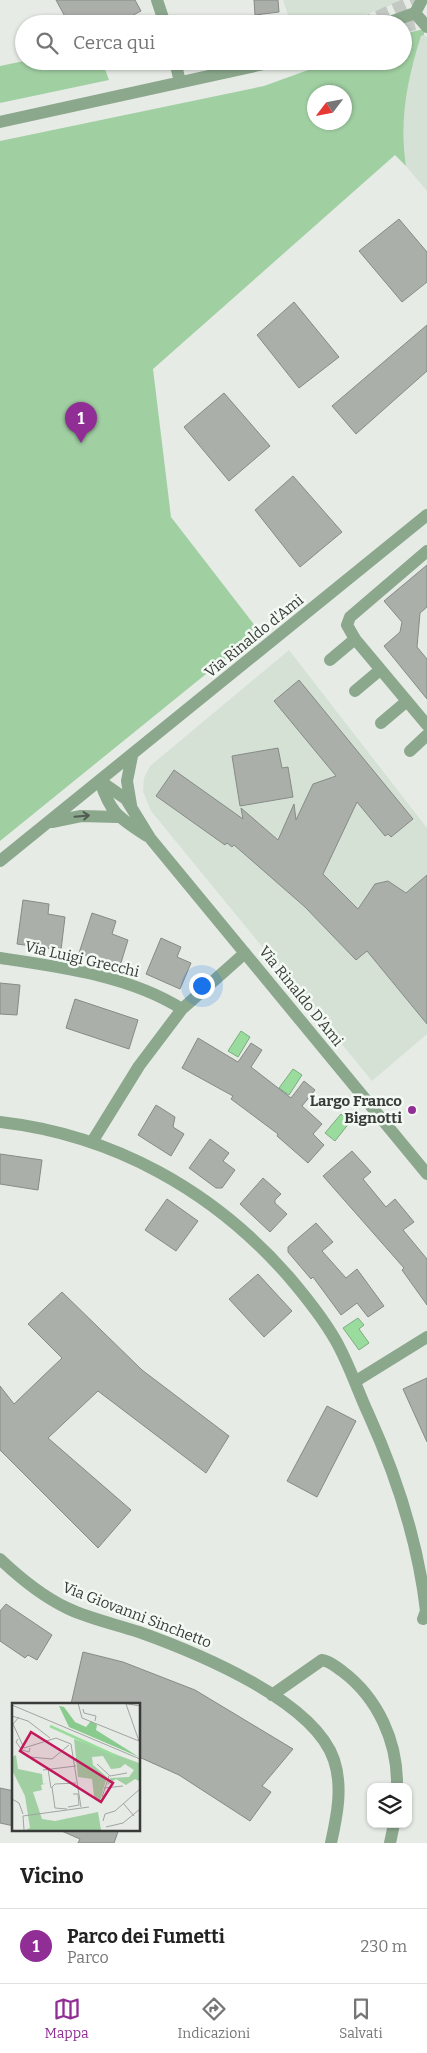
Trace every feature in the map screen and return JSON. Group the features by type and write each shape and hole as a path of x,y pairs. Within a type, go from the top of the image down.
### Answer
{"street":[{"path":"157,0 162,15"},
{"path":"409,15 414,13 422,0"},
{"path":"414,13 427,27"},
{"path":"177,70 180,82"},
{"path":"0,122 232,70"},
{"name":"Via Rinaldo d'Ami","path":"0,861 132,756 427,515"},
{"path":"427,551 350,617 347,625 355,639 427,725"},
{"path":"330,660 355,639"},
{"path":"355,690 380,670"},
{"path":"381,723 407,701"},
{"path":"410,751 427,735"},
{"name":"Via Rinaldo D'Ami","path":"131,806 127,781 132,756"},
{"name":"Via Rinaldo D'Ami","path":"100,781 123,796 150,838 427,1174"},
{"name":"Via Rinaldo D'Ami","path":"100,781 110,806 118,817 150,838"},
{"path":"47,823 81,816 118,817"},
{"path":"92,1142 139,1066 182,1010 245,953"},
{"name":"Via Luigi Grecchi","path":"0,958 110,980 158,997 182,1010"},
{"path":"0,1122 33,1127 92,1142 141,1162 184,1185 244,1231 309,1302 335,1340 356,1381 391,1467 410,1522 424,1588 426,1611 423,1619"},
{"path":"356,1381 427,1337"},
{"name":"Via Giovanni Sinchetto","path":"0,1559 34,1588 69,1609 182,1649 231,1672 272,1695 315,1728 325,1741 334,1760 338,1800 331,1843"},
{"path":"272,1695 322,1660 332,1664 358,1686 384,1724 395,1760 397,1783"},
{"path":"390,1843 393,1828"}],"shaded area":[{"path":"283,0 399,0 389,6 364,15 288,15"},
{"path":"424,29 424,35 421,36 412,68 412,32"},
{"path":"421,36 427,37 427,191 406,166 402,144 403,109 408,78"},
{"path":"15,63 15,70 105,70 109,80 0,103 0,66"},
{"path":"308,70 412,70 408,84 403,132 406,166 395,155 153,369 171,517 259,631 0,841 0,141 264,86"},
{"path":"289,650 427,828 427,1034 372,1081 151,811 143,791 144,778 150,766"},
{"path":"241,1031 250,1037 238,1057 228,1051"},
{"path":"293,1069 302,1075 289,1095 279,1088"},
{"path":"341,1114 350,1122 335,1141 325,1133"},
{"path":"358,1318 364,1325 359,1329 369,1343 359,1350 343,1328"}],"building":[{"path":"56,0 135,0 141,11 133,15 64,15"},
{"path":"254,0 278,0 279,12 255,15"},
{"path":"399,219 427,252 427,282 402,302 359,251"},
{"path":"294,302 339,357 299,388 257,335"},
{"path":"427,325 427,371 356,434 332,406"},
{"path":"224,393 270,446 229,481 184,427"},
{"path":"293,476 342,532 300,567 255,510"},
{"path":"427,565 427,607 420,613 417,647 427,659 427,699 384,646 400,632 402,622 384,601"},
{"path":"299,680 413,819 391,837 388,834 385,836 357,802 323,874 358,909 375,884 388,881 406,893 427,875 427,1024 367,951 356,960 305,907 234,845 232,847 227,843 225,845 156,796 174,770 243,819 241,808 278,840 294,804 296,820 313,784 336,776 274,701"},
{"path":"278,748 282,768 288,767 293,797 240,806 232,756"},
{"path":"23,900 49,904 48,914 65,917 61,950 17,944"},
{"path":"92,913 116,921 112,934 128,940 120,966 79,953"},
{"path":"161,938 181,947 177,957 191,963 180,989 146,974"},
{"path":"0,983 20,985 17,1015 0,1014"},
{"path":"75,999 138,1020 129,1049 66,1028"},
{"path":"198,1038 238,1062 251,1043 262,1050 251,1067 291,1098 304,1081 315,1090 302,1106 322,1124 313,1134 324,1145 308,1163 277,1136 278,1134 231,1099 233,1096 182,1068"},
{"path":"156,1105 175,1117 173,1127 184,1134 171,1156 138,1135"},
{"path":"210,1139 229,1153 223,1161 235,1170 222,1188 216,1188 189,1168"},
{"path":"352,1151 371,1172 363,1179 386,1207 395,1199 414,1222 403,1230 427,1259 427,1305 402,1270 404,1268 323,1176"},
{"path":"0,1154 42,1160 38,1190 0,1184"},
{"path":"263,1178 281,1194 275,1200 275,1203 287,1214 270,1232 240,1204"},
{"path":"167,1199 198,1221 176,1251 145,1230"},
{"path":"316,1223 333,1242 322,1251 346,1278 357,1269 384,1306 368,1317 357,1303 341,1315 313,1277 311,1279 288,1252 288,1247"},
{"path":"258,1274 292,1311 264,1337 229,1299"},
{"path":"62,1292 142,1370 229,1436 206,1473 98,1391 48,1438 131,1510 98,1548 0,1450 0,1386 14,1404 62,1358 28,1324"},
{"path":"427,1378 427,1442 403,1389"},
{"path":"327,1406 356,1421 317,1497 287,1481"},
{"path":"6,1604 52,1635 37,1660 28,1655 25,1658 0,1641 0,1611"},
{"path":"83,1652 123,1662 195,1690 293,1749 262,1786 271,1792 250,1821 179,1775 140,1757 140,1703 71,1703"},
{"path":"0,1788 12,1791 12,1826 0,1823"},
{"path":"59,1830 119,1830 114,1843 78,1843 80,1839"}],"tunnel":[{"path":"381,15 415,0"},
{"path":"412,25 427,21"}],"place":[{"name":"Parco dei Fumetti","path":"81,443"},
{"name":"Largo Franco Bignotti","path":"412,1110"}]}
